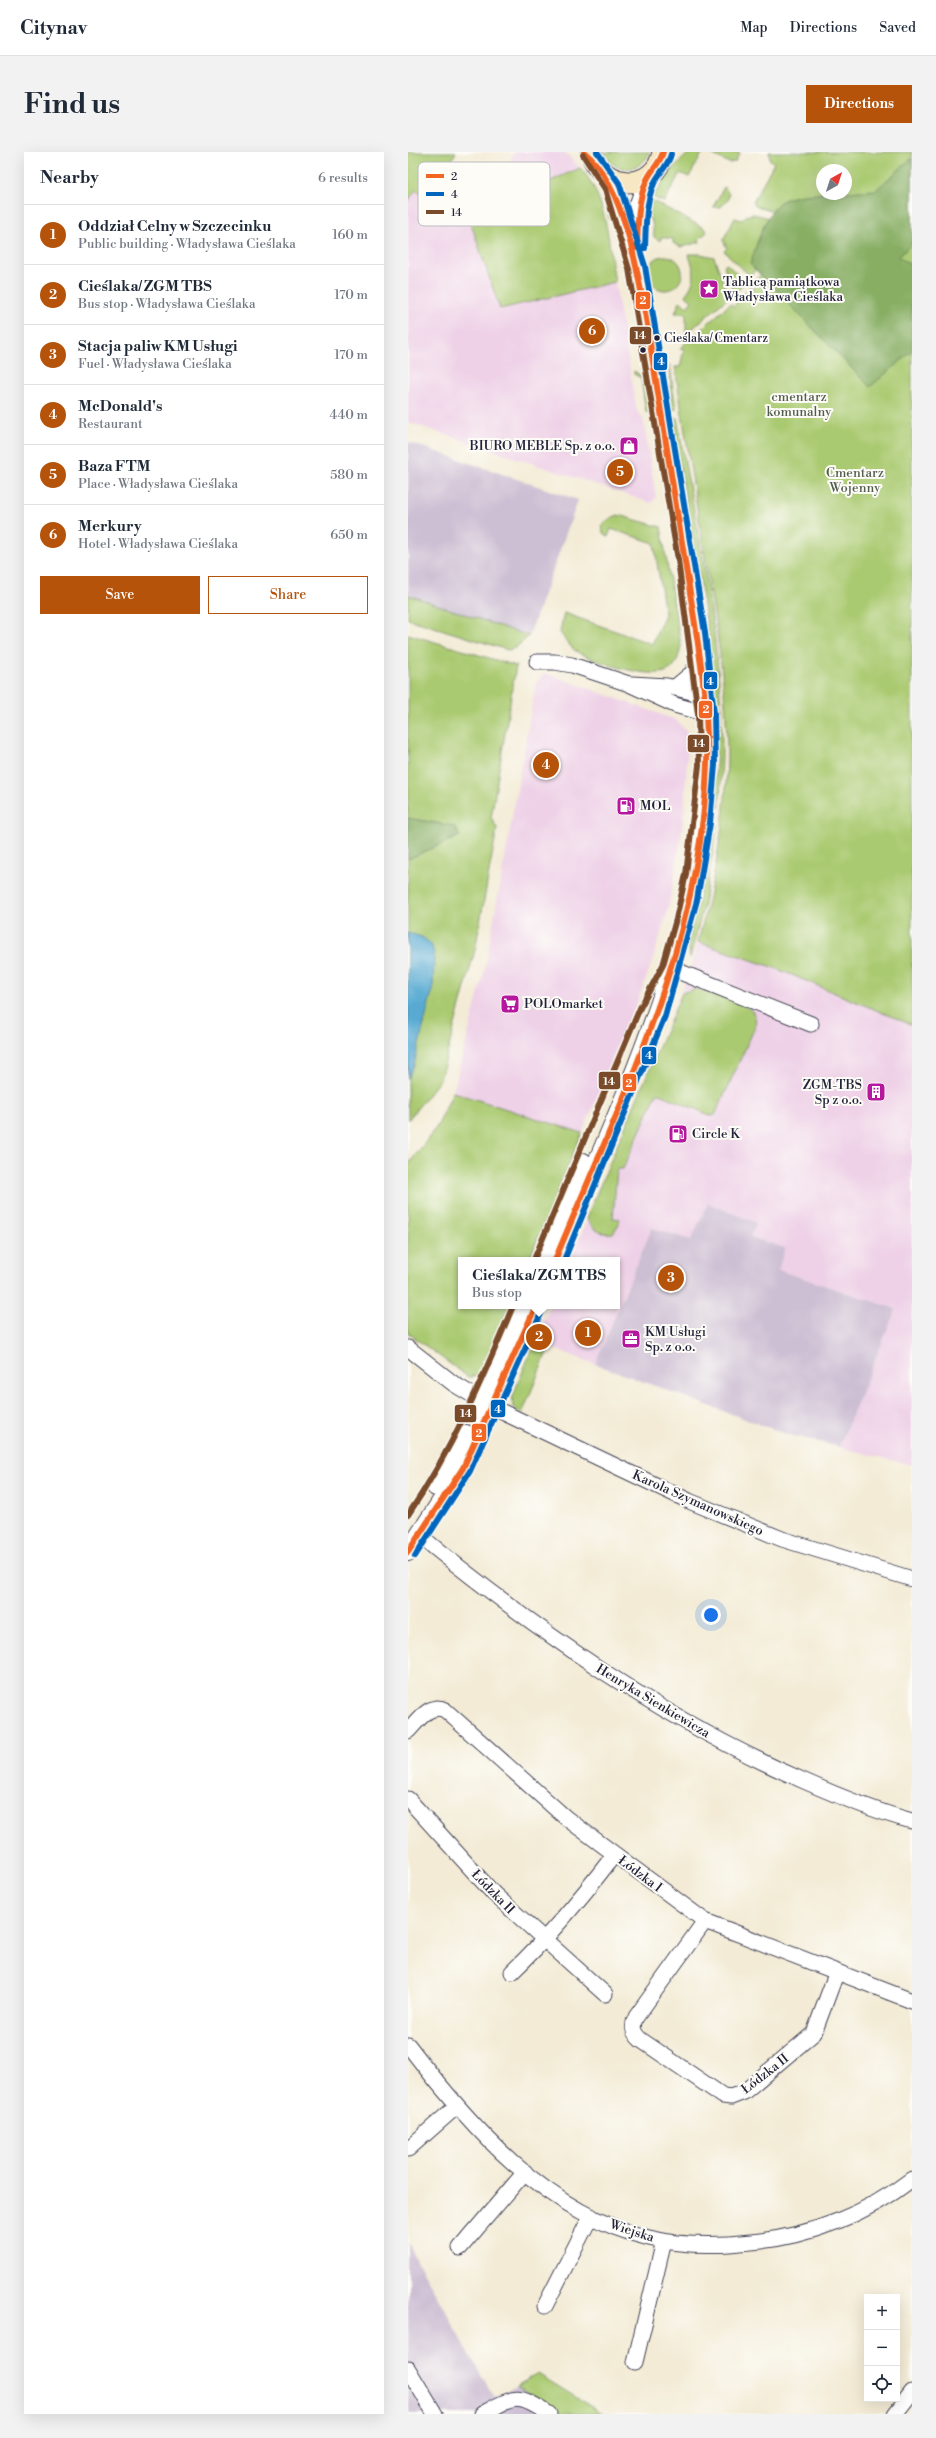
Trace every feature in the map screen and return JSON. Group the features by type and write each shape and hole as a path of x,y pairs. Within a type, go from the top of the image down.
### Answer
{"main road":[{"path":"589,154 607,176 622,182 633,182 649,174 665,154"}],"street":[{"path":"637,267 638,206 649,174"},
{"path":"556,1257 657,1014 689,899 702,822 706,765 706,714 700,658 637,267 625,224 607,176"},
{"path":"674,688 687,679 700,658"},
{"path":"536,662 555,662 572,665 629,684 659,699 706,714"},
{"path":"629,684 674,688 704,695"},
{"path":"670,968 811,1024"},
{"path":"543,1257 647,1011 670,968"},
{"path":"408,1552 413,1532 462,1468 487,1404 521,1309"},
{"path":"487,1404 534,1309"},
{"name":"Karola Szymanowskiego","path":"408,1348 454,1384 487,1404 653,1484 763,1532 912,1579"},
{"name":"Henryka Sienkiewicza","path":"413,1532 562,1644 640,1696 694,1727 750,1756 818,1787 912,1821"},
{"name":"Łódzka I","path":"408,1730 435,1707 444,1710 542,1799 614,1855 705,1921 836,1974 912,2002"},
{"name":"Łódzka II","path":"408,1799 489,1889 544,1942 605,1994"},
{"path":"512,1972 544,1942 572,1910 614,1855"},
{"name":"Łódzka II","path":"705,1921 636,2017 633,2023 634,2032 642,2040 719,2094 726,2097 736,2096 814,2032 836,1974"},
{"name":"Wiejska","path":"408,2045 457,2106 492,2142 525,2172 559,2197 591,2216 628,2232 664,2241 688,2244 732,2244 790,2236 820,2227 860,2210 888,2196 912,2179"},
{"path":"408,2149 457,2106"},
{"path":"460,2248 525,2172"},
{"path":"544,2306 591,2216"},
{"path":"635,2362 664,2241"},
{"path":"408,2369 435,2414"},
{"path":"895,2414 912,2392"},
{"path":"482,2414 508,2400 516,2399 532,2403 549,2414"}],"shaded area":[{"path":"515,152 565,152 580,168 550,181 550,162 510,162"},
{"path":"416,190 418,191 418,226 472,226 500,309 615,282 637,412 643,417 656,498 651,503 408,422 408,201"},
{"path":"408,442 578,500 529,636 408,595"},
{"path":"545,673 676,720 686,731 688,741 684,815 667,913 652,962 634,1010 582,1133 453,1092 485,969 536,683"},
{"path":"698,942 775,968 912,1025 912,1465 839,1447 896,1309 778,1270 785,1248 750,1237 755,1223 708,1203 691,1240 652,1228 620,1304 620,1257 571,1257 654,1061 688,975"},
{"path":"708,1203 756,1223 750,1237 785,1248 778,1270 896,1309 839,1447 786,1434 595,1364 618,1309 620,1309 620,1304 652,1228 691,1240"},
{"path":"549,1309 618,1309 595,1364 549,1347 536,1339"},
{"path":"408,2244 494,2397 516,2386 561,2414 408,2414"}],"green space":[{"path":"408,152 456,152 450,162 418,162 418,191 416,190 408,201"},
{"path":"605,152 650,152 641,164 634,167 620,168 614,165"},
{"path":"690,152 703,152 689,177 680,173 664,202 653,197 670,171"},
{"path":"708,152 740,152 735,162 729,163"},
{"name":"cmentarz komunalny","path":"769,152 912,152 912,1025 775,968 698,942 714,872 722,824 725,801 727,730 718,639 675,367 680,367 684,349 680,348 731,303 733,307 750,286 754,289 757,284 755,281 769,266 780,214 755,206 753,202 774,163 770,160"},
{"path":"912,158 912,243 899,257 912,266 912,351 870,387 750,264 766,221 776,206 782,201 797,196 816,194 816,200 852,200 852,192 876,190"},
{"path":"580,168 589,180 602,207 615,282 500,309 472,226 550,226 550,181"},
{"path":"596,175 604,187 618,220 611,221 609,219 604,194"},
{"path":"724,187 729,194 728,200 721,207 713,207"},
{"path":"651,200 704,228 707,232 699,239 700,242 681,247 673,243 673,239 661,237 660,241 654,237 652,221 647,217"},
{"path":"753,214 766,217 788,228 779,243 750,276 724,251 727,248 723,240 735,218 742,220 746,216"},
{"path":"688,254 700,254 714,257 729,297 686,334 686,313 675,313 680,301 687,307 692,301 685,295 692,285 694,275"},
{"path":"662,256 668,256 672,257 679,263 682,273 681,280 675,287 668,290 662,290 658,289 651,283 648,276 648,270 649,266 655,259"},
{"path":"727,264 745,282 734,294 724,266"},
{"path":"670,365 676,409 671,410"},
{"path":"634,371 644,378 651,413 646,412 641,378 634,374"},
{"path":"672,418 677,418 703,563 717,661 721,710 722,759 719,808 714,801 716,754 715,707 711,658 705,610"},
{"path":"618,515 661,527 681,646 676,663 672,668 664,672 654,673 627,670 589,658 575,650 560,632 564,613 652,644 665,614 654,543 611,529 608,537 603,533 601,526 609,519"},
{"path":"408,595 529,636 515,648 508,650 408,619"},
{"path":"408,634 516,666 491,818 497,828 475,950 440,1080 408,1120"},
{"path":"408,818 454,826 460,836 408,859"},
{"path":"717,824 704,904 690,958 688,942 698,903 711,832"},
{"path":"695,989 708,991 748,1007 754,1015 756,1021 755,1027 715,1115 712,1116 657,1093 623,1169 617,1169 613,1218 619,1219 619,1224 613,1233 600,1232 591,1225 587,1218 591,1207 682,993"},
{"path":"453,1092 582,1133 530,1257 458,1257 458,1309 508,1309 480,1376 468,1377 408,1333 408,1165 438,1125"},
{"path":"536,1339 549,1347 522,1414 514,1407 512,1398"},
{"path":"538,2374 603,2414 561,2414 516,2386"}],"water":[{"path":"408,933 422,937 431,944 434,953 433,987 414,1065 408,1078"}],"transit line":[{"name":"2","path":"556,1257 631,1080 654,1018 674,956 690,893 702,829 707,764 706,717 698,645 640,284 624,221 613,193 600,170 584,152"},
{"name":"4","path":"565,1257 665,1016 697,900 710,823 715,765 714,713 705,633 645,266 619,183 597,152"},
{"name":"2","path":"637,248 638,215 643,190 663,152"},
{"name":"4","path":"645,248 646,217 650,194 657,178 670,159 671,154"},
{"name":"14","path":"535,1257 640,1008 663,965 676,919 686,874 699,765 698,714 678,560 629,269 605,189 583,155"},
{"name":"14","path":"408,1515 439,1465 453,1439 478,1387 512,1309"},
{"name":"2","path":"408,1552 463,1468 535,1309"},
{"name":"4","path":"415,1556 470,1471 543,1309"}],"place":[{"name":"Tablicą pamiątkowa Władysława Cieślaka","path":"709,289"},
{"name":"Merkury","path":"592,331"},
{"name":"Cieślaka/ Cmentarz","path":"657,338"},
{"name":"BIURO MEBLE Sp. z o.o.","path":"629,446"},
{"name":"Baza FTM","path":"620,472"},
{"name":"McDonald's","path":"546,765"},
{"name":"MOL","path":"626,806"},
{"name":"POLOmarket","path":"510,1004"},
{"name":"ZGM-TBS Sp z o.o.","path":"876,1092"},
{"name":"Circle K","path":"678,1134"},
{"name":"Stacja paliw KM Usługi","path":"671,1278"},
{"name":"Oddział Celny w Szczecinku","path":"588,1333"},
{"name":"Cieślaka/ ZGM TBS","path":"539,1337"},
{"name":"KM Usługi Sp. z o.o.","path":"631,1339"}],"park label":[{"name":"Cmentarz Wojenny","path":"855,480"}]}
